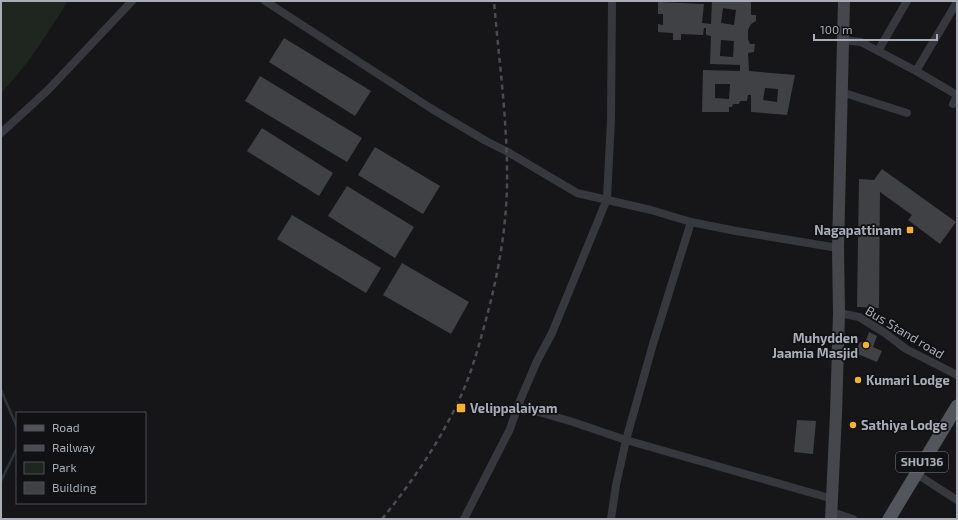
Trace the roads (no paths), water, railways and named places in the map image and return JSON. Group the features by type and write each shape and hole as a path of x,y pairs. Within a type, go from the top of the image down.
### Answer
{"main road":[{"path":"831,515 833,499 839,313 838,248 844,1"},
{"name":"SHU136","path":"889,519 957,406"}],"street":[{"path":"1,133 48,90 132,1"},
{"path":"265,1 395,86 486,141 506,151 577,193 651,210 691,222 838,248"},
{"path":"464,519 510,429 518,406 537,361 552,333 607,199 611,120 612,1"},
{"path":"878,51 907,1"},
{"path":"916,71 957,2"},
{"path":"843,40 861,42 916,71 957,96 953,104"},
{"path":"842,92 907,113"},
{"path":"611,519 616,485 626,440 667,295 691,222"},
{"name":"Bus Stand road","path":"839,313 859,317 885,333 906,349 957,375"},
{"path":"518,406 573,422 626,440 833,499"},
{"path":"915,474 957,500"},
{"path":"831,515 853,519"}],"waterway":[{"path":"1,390 16,425"},
{"path":"1,481 16,450"}],"railway":[{"path":"382,519 424,462 443,432 459,400 477,351 496,279 505,223 507,162 505,116 494,1"}],"place":[{"name":"Nagapattinam","path":"910,230"},
{"name":"Muhydden Jaamia Masjid","path":"866,345"},
{"name":"Kumari Lodge","path":"858,380"},
{"name":"Velippalaiyam","path":"461,408"},
{"name":"Sathiya Lodge","path":"853,425"}]}
